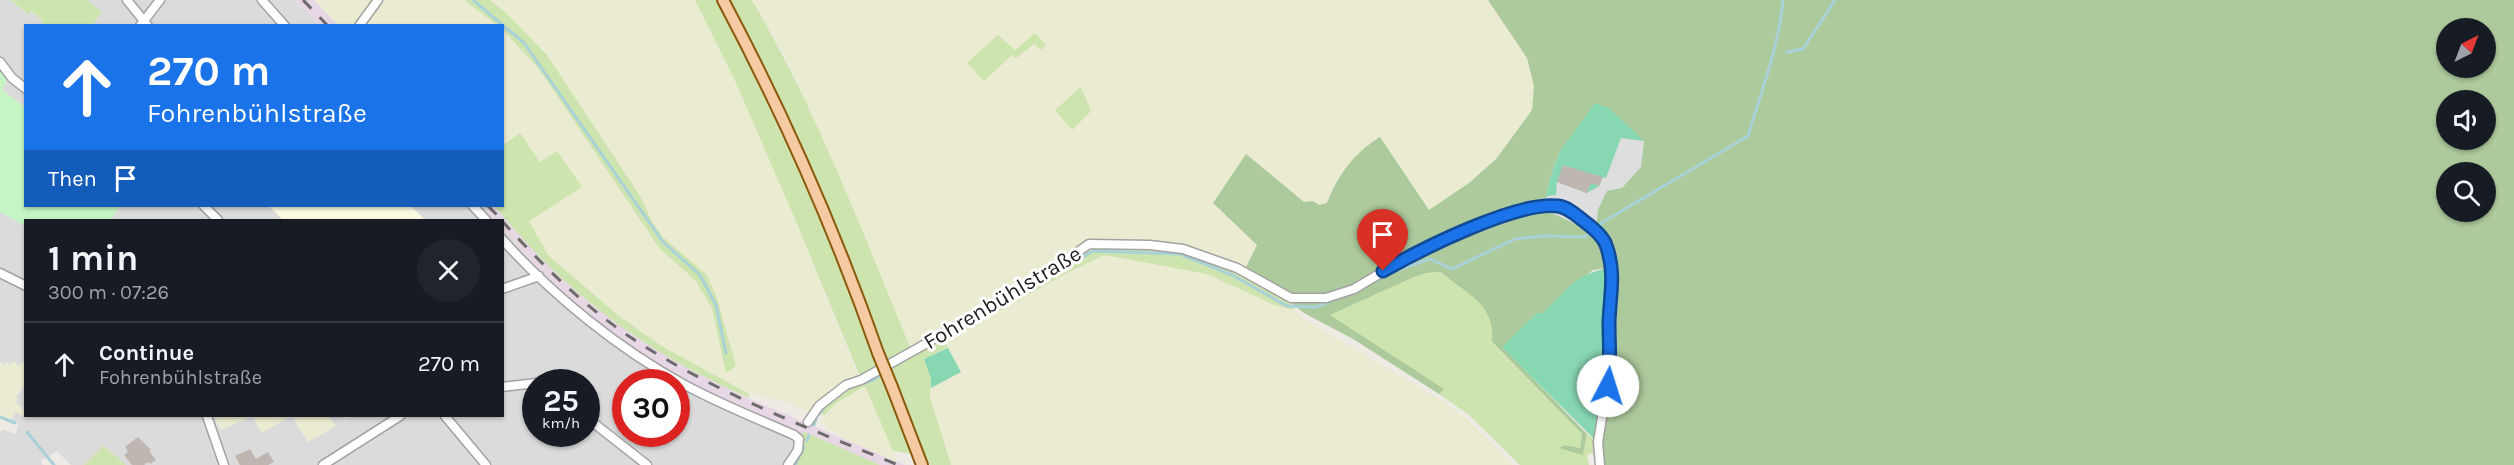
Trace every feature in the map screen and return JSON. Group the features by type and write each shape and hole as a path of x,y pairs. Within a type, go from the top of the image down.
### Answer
{"main road":[{"path":"723,0 777,111 826,221 920,460"}],"street":[{"path":"127,0 144,24 159,0"},
{"path":"262,0 283,24"},
{"path":"360,24 378,0"},
{"path":"0,62 12,78 24,87"},
{"name":"Fohrenbühlstraße","path":"808,422 819,406 846,385 861,380 920,347 1058,266 1089,244 1150,245 1183,249 1237,268 1291,298 1326,298 1354,289 1414,254 1488,222 1536,207 1560,206 1594,230 1605,242 1614,278 1609,318 1611,363 1598,442 1600,465"},
{"path":"206,207 217,219"},
{"path":"474,207 485,219"},
{"path":"504,241 539,276 597,326 650,364 686,386 799,439 798,450 788,465"},
{"path":"0,273 24,285"},
{"path":"504,289 539,276"},
{"path":"504,387 522,385"},
{"path":"207,417 224,465"},
{"path":"323,465 398,417"},
{"path":"446,417 486,465"},
{"path":"600,428 647,465"}],"shaded area":[{"path":"0,0 10,0 27,14 30,11 44,21 41,24 24,24 24,106 2,90 7,80 0,70"},
{"path":"87,0 295,0 319,24 93,24 102,12"},
{"path":"295,0 314,0 337,24 319,24"},
{"path":"1621,138 1644,141 1641,167 1622,188 1607,191 1598,209 1597,221 1591,227 1586,229 1550,212 1544,206 1547,196 1556,195 1557,182 1587,193 1599,186 1603,177 1606,178"},
{"path":"120,207 270,207 282,219 111,219"},
{"path":"270,207 412,207 424,219 282,219"},
{"path":"412,207 484,207 495,219 424,219"},
{"path":"484,207 495,207 541,258 586,300 641,341 734,392 905,465 880,465 690,383 690,369 666,369 653,361 600,323 542,273 504,229 504,219 495,219"},
{"path":"0,212 24,225 24,361 18,366 4,365 0,361"},
{"path":"504,229 542,273 600,323 666,369 612,369 612,447 690,447 690,383 803,432 802,446 792,465 126,465 104,446 84,465 71,465 57,451 41,461 43,465 0,465 0,432 4,430 15,434 19,424 11,419 16,412 16,397 24,385 24,417 214,417 221,430 253,417 262,432 293,417 308,442 335,426 329,417 346,419 349,417 504,417"}],"green space":[{"path":"10,0 87,0 102,12 93,24 41,24 43,21 31,11 28,14"},
{"path":"314,0 464,0 496,24 337,24"},
{"path":"464,0 490,0 547,55 642,199 651,220 663,237 707,275 717,298 736,366 726,373 712,308 696,281 659,248 539,69 504,31 504,24 496,24"},
{"path":"490,0 695,0 736,83 795,219 858,375 833,391 812,414 791,403 748,393 663,347 619,316 548,255 529,221 540,162 520,133 504,144 504,31 539,69 659,248 696,281 712,308 726,373 736,366 717,298 663,237 651,220 642,199 547,55"},
{"path":"695,0 752,0 798,85 818,129 912,352 1090,246 1150,245 1215,260 1291,298 1294,310 1274,305 1207,274 1104,255 1063,275 945,342 948,348 924,359 931,379 930,397 951,465 930,465 926,456 893,451 865,386 836,403 824,416 819,408 861,379 736,83"},
{"path":"752,0 1488,0 1527,58 1534,86 1532,110 1496,159 1469,183 1429,211 1380,137 1368,144 1349,164 1332,189 1328,203 1319,205 1305,203 1246,154 1245,232 1257,245 1243,273 1089,244 912,352 844,187 783,53","holes":["1035,33 984,80 967,63 1015,50"]},
{"path":"1488,0 2514,0 2514,465 1605,465 1601,442 1614,363 1612,267 1593,270 1543,313 1537,313 1503,347 1587,434 1583,455 1559,448 1565,445 1580,448 1582,434 1492,342 1492,329 1484,309 1441,272 1414,277 1330,315 1444,389 1439,394 1353,339 1304,313 1294,305 1291,298 1243,273 1257,245 1213,203 1246,154 1304,202 1313,201 1319,205 1327,203 1336,183 1355,157 1380,137 1429,210 1469,183 1496,159 1532,110 1534,86 1527,58","holes":["1593,109 1615,190 1607,190 1586,229 1550,212 1544,206 1550,178 1560,151"]},
{"path":"1035,33 1046,45 1041,50 1034,44 1016,58 1012,55 984,81 967,63 998,35 1015,50"},
{"path":"0,70 7,80 2,90 24,106 24,207 120,207 111,219 24,219 24,225 0,212"},
{"path":"1081,87 1091,111 1072,130 1055,110"},
{"path":"1595,103 1609,108 1644,141 1641,167 1622,188 1607,191 1598,209 1597,221 1586,229 1550,212 1544,206 1550,178 1560,151"},
{"path":"520,133 540,162 557,151 582,187 529,221 548,255 619,316 663,347 748,393 750,398 693,371 612,320 563,279 528,245 495,207 504,207 504,144"},
{"path":"1104,255 1207,274 1274,305 1294,310 1301,317 1442,401 1467,419 1513,465 951,465 930,397 931,388 961,372 945,342 1063,275"},
{"path":"1608,268 1611,278 1606,319 1606,383 1596,441 1502,347 1537,313 1543,313 1572,284 1596,271"},
{"path":"1441,272 1484,309 1492,329 1492,343 1582,434 1580,448 1565,445 1583,455 1587,434 1596,441 1596,453 1587,454 1589,465 1520,465 1469,415 1439,394 1443,389 1329,315 1414,277"},
{"path":"948,348 961,372 931,388 931,379 924,359"},
{"path":"0,361 4,365 7,362 10,365 15,361 18,366 24,361 24,385 16,397 18,399 16,403 24,410 24,414 23,416 16,412 11,419 0,414"},
{"path":"865,385 897,462 843,438 820,422 836,403"},
{"path":"214,417 250,417 221,430"},
{"path":"253,417 288,417 262,433"},
{"path":"293,417 329,417 336,426 308,442"},
{"path":"803,432 880,465 792,465 802,446"},
{"path":"104,446 126,465 84,465"}],"building":[{"path":"1563,165 1603,177 1599,186 1591,183 1587,193 1557,182"},
{"path":"138,437 151,450 149,451 156,460 150,464 148,462 144,465 132,465 124,455 128,452 125,447"},
{"path":"250,449 256,459 268,452 274,462 268,465 240,465 235,456"}],"waterway":[{"path":"473,0 501,24"},
{"path":"1386,274 1430,259 1452,269 1515,239 1543,236 1585,237 1603,222 1748,136 1774,52 1783,0"},
{"path":"1787,52 1803,49 1835,0"},
{"path":"504,26 524,43 663,242 700,275 716,305 726,353"},
{"path":"1064,268 1093,251 1180,254 1232,275 1287,306 1316,307 1338,298"},
{"path":"1004,302 1054,273"},
{"path":"864,383 873,380 902,361"},
{"path":"819,414 827,404"},
{"path":"0,417 15,423"},
{"path":"814,425 816,419"},
{"path":"27,432 54,465"},
{"path":"807,441 809,435"},
{"path":"795,465 804,447"}],"railway":[{"path":"303,0 326,24"},
{"path":"489,207 501,219"},
{"path":"504,223 577,296 610,323 659,355 759,407 898,465"}],"route":[{"path":"1383,271 1432,245 1488,222 1536,207 1560,206 1572,212 1596,231 1605,242 1610,256 1614,278 1609,318 1611,363 1608,386"}]}
